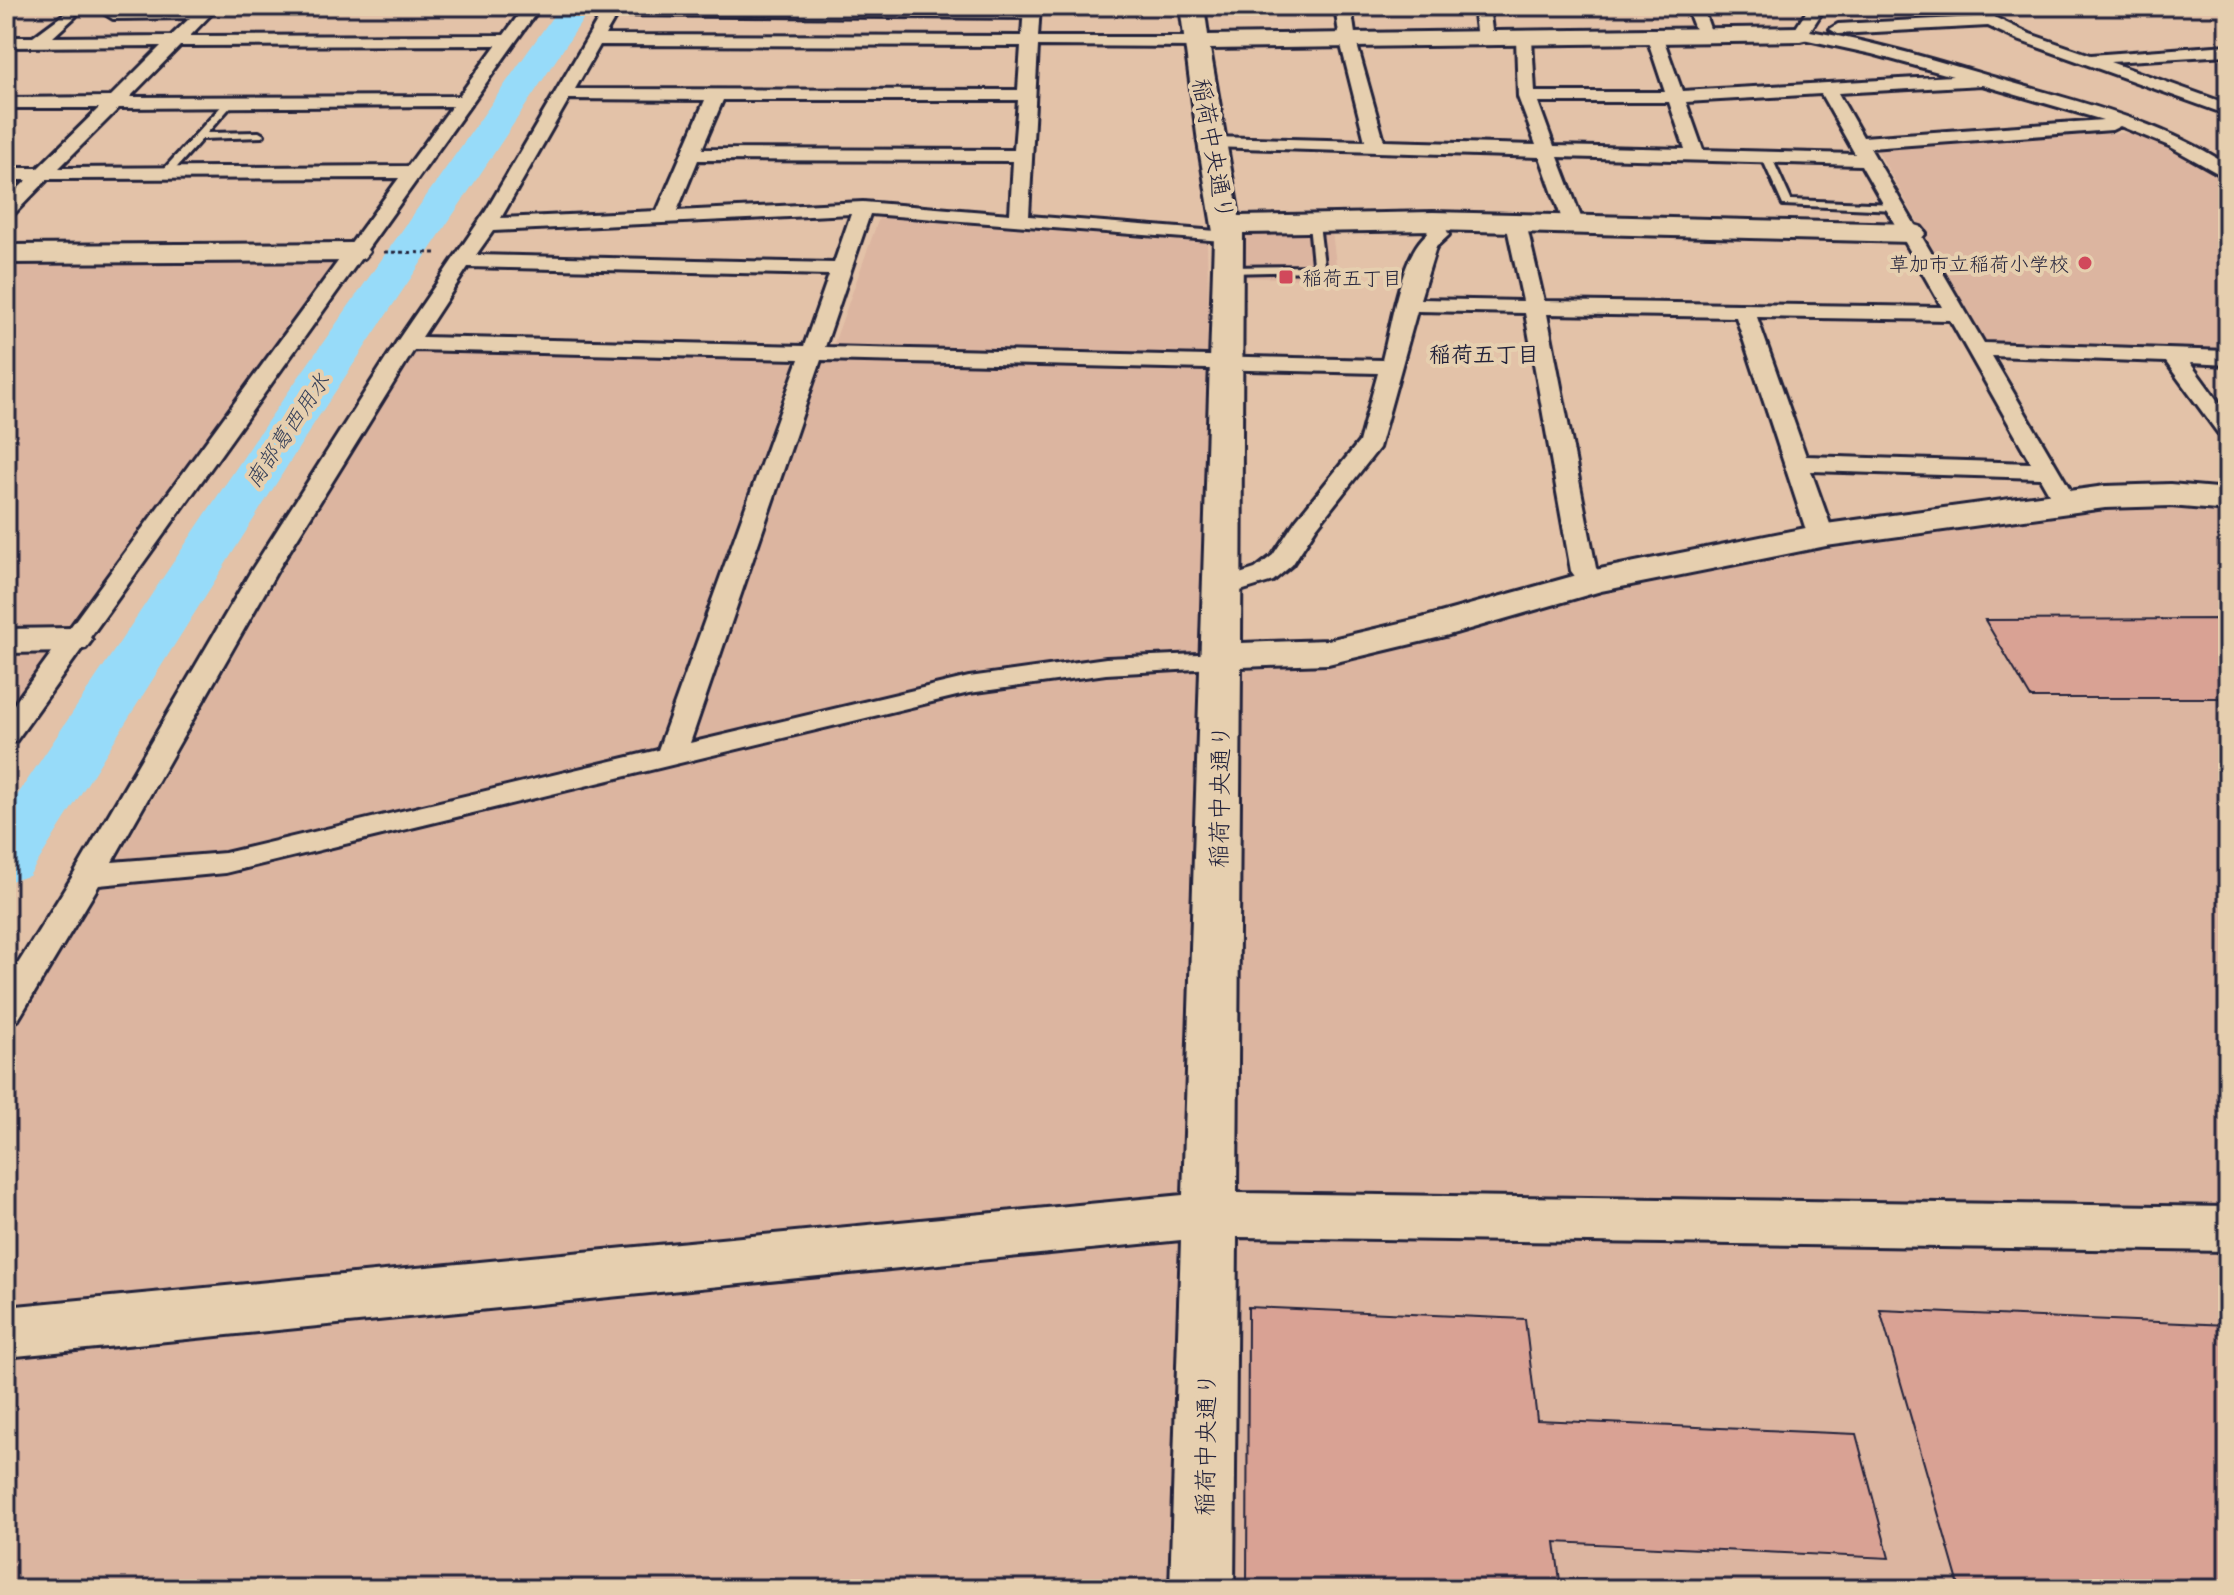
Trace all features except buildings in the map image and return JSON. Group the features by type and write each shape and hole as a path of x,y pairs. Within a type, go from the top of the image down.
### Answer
{"street":[{"path":"6,735 533,6"},
{"name":"稲荷中央通り","path":"1192,6 1228,245 1229,363 1202,1589"},
{"path":"1343,6 1348,41 1376,147"},
{"path":"1481,6 1485,39"},
{"path":"1694,6 1705,37"},
{"path":"1800,34 1818,6"},
{"path":"1976,6 1990,21 2024,37 2228,110"},
{"path":"113,14 207,9"},
{"path":"6,211 207,9"},
{"path":"6,1011 89,875 264,571 407,343 486,225 612,10"},
{"path":"1019,221 1032,11"},
{"path":"37,42 68,16"},
{"path":"595,40 1197,42 1655,38 1800,34 1990,21"},
{"path":"1800,34 1852,41 2132,124 2225,168"},
{"path":"1655,38 1696,156"},
{"path":"1524,39 1527,97 1574,225"},
{"path":"6,42 509,40"},
{"path":"2084,59 2228,50"},
{"path":"1527,97 1675,97 1982,80"},
{"path":"1827,90 2056,486"},
{"path":"564,94 1025,95"},
{"path":"665,215 716,95"},
{"path":"6,103 464,101"},
{"path":"1211,142 1767,158 1863,152 2132,124"},
{"path":"693,154 1022,156"},
{"path":"6,174 413,172"},
{"path":"486,225 863,208 1019,221 1228,245 1314,224 1433,221 1911,233"},
{"path":"670,757 863,208"},
{"path":"1224,588 1264,575 1283,560 1305,525 1371,443 1419,262 1427,244 1439,235 1433,221"},
{"path":"1516,223 1535,307 1584,571 1595,581"},
{"path":"6,254 354,252"},
{"path":"461,261 840,269"},
{"path":"1409,305 1959,314"},
{"path":"1744,310 1818,527 1826,535"},
{"path":"407,343 1392,367"},
{"path":"1979,349 2228,358"},
{"path":"2173,356 2228,431"},
{"path":"1796,463 2228,500"},
{"path":"89,875 225,863 969,685 1106,666 1328,652 1431,628 1595,581 2056,486"},
{"path":"6,641 72,640"},
{"path":"6,1332 1209,1215 2228,1229"}],"lane":[{"path":"612,10 1032,11"},
{"path":"166,173 230,102"},
{"path":"200,136 259,135"},
{"path":"1767,158 1787,203 1896,207"},
{"path":"1228,245 1314,269 1319,265 1314,224"}],"path":[{"path":"401,252 436,253"}],"shaded area":[{"name":"草加市立稲荷小学校","path":"2135,132 2207,169 2228,184 2228,352 1986,342 1877,150"},
{"path":"879,218 1207,243 1210,373 1200,678 1253,670 1336,665 1459,636 1575,600 1786,556 2112,508 2153,505 2228,508 2228,1589 6,1589 6,1042 122,852 267,595 409,355 423,350 785,359 793,363 827,363"},
{"path":"1332,232 1338,280 1242,277 1241,233"},
{"path":"333,259 335,262 6,713 6,262"}],"waterway":[{"name":"南部葛西用水","path":"6,861 291,422 576,6"}],"place":[{"name":"草加市立稲荷小学校","path":"2085,263"},
{"name":"稲荷五丁目","path":"1286,277"}],"district":[{"name":"稲荷五丁目","path":"1484,354"}]}
